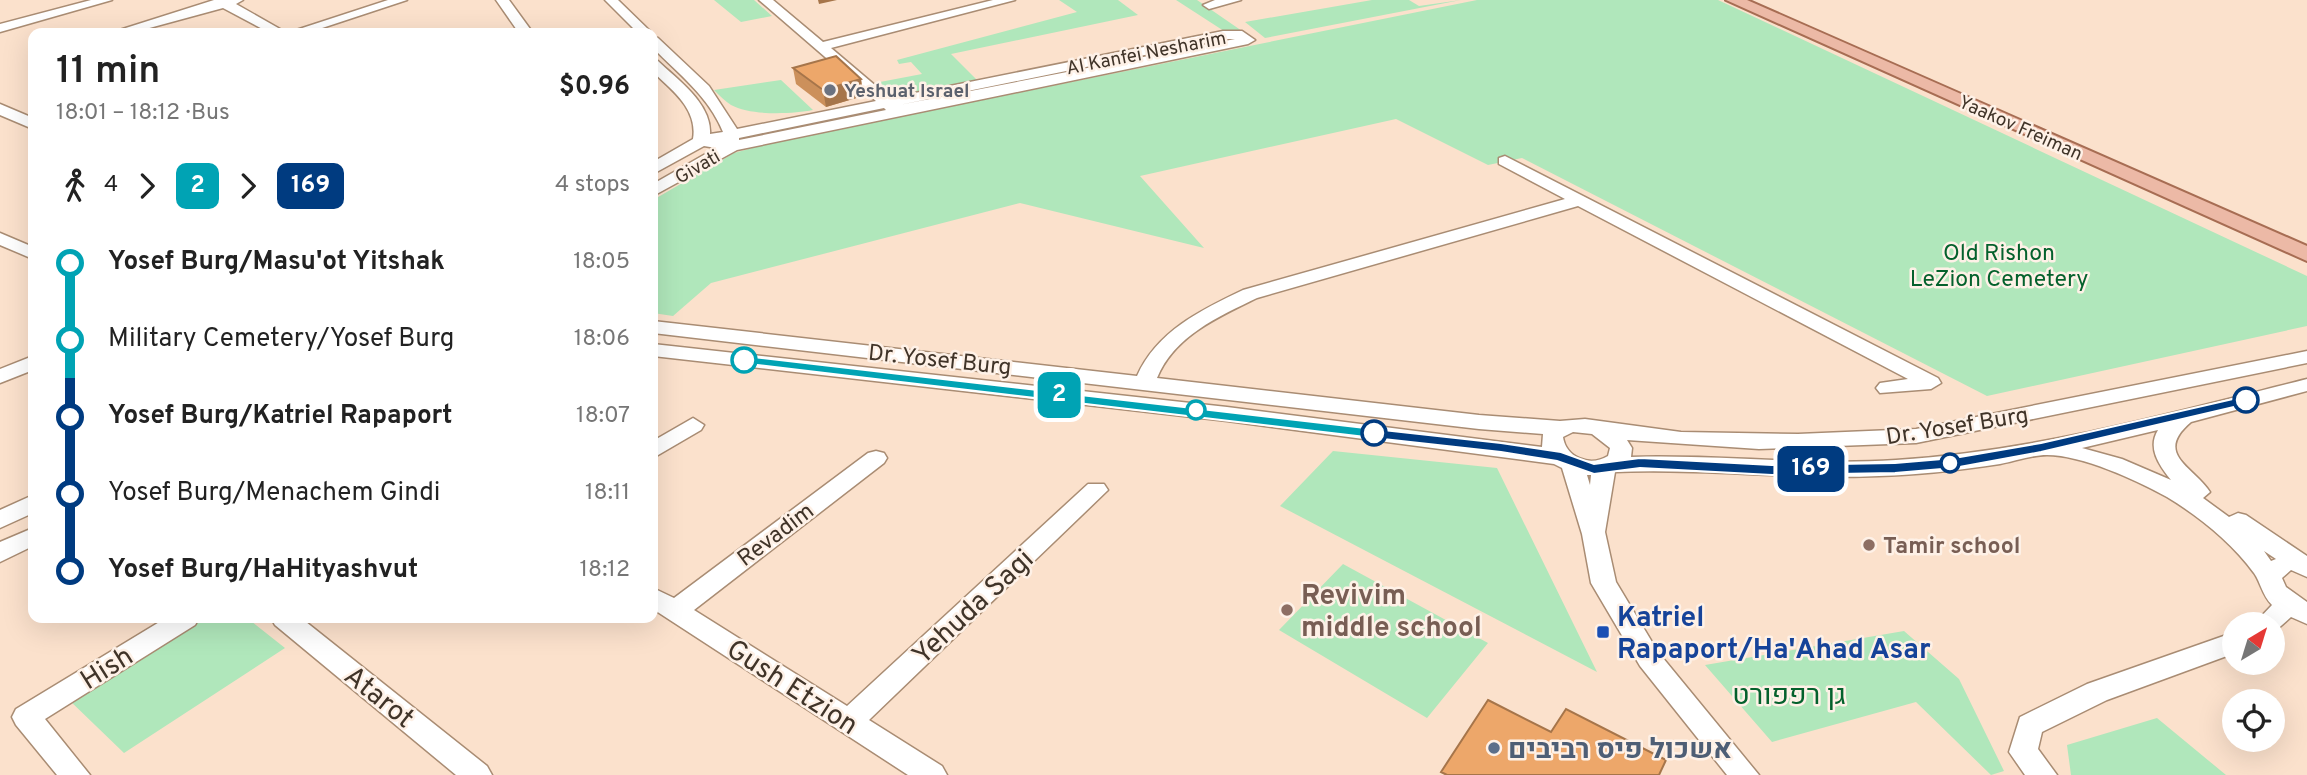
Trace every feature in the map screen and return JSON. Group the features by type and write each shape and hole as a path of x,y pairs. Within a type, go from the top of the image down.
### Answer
{"main road":[{"name":"Yaakov Freiman","path":"1734,0 2307,254"},
{"name":"Yaakov Freiman","path":"1755,0 2307,237"}],"street":[{"path":"0,28 106,0"},
{"path":"310,28 401,0"},
{"path":"502,0 522,28"},
{"path":"765,0 893,108"},
{"path":"819,47 1009,0"},
{"path":"1209,5 1235,0"},
{"path":"134,28 227,1 272,28"},
{"path":"606,4 621,28"},
{"path":"606,4 638,28"},
{"name":"Al Kanfei Nesharim","path":"701,141 732,140 1248,40 1237,34 1223,35 893,108 803,121 732,140"},
{"path":"658,46 721,109 732,140"},
{"path":"658,69 700,115 705,128 701,141"},
{"path":"0,109 28,119"},
{"path":"721,109 751,119 803,121"},
{"path":"0,125 28,119"},
{"name":"Givati","path":"658,188 732,140"},
{"name":"Givati","path":"658,166 701,141"},
{"path":"1506,161 1931,383 1886,388"},
{"path":"1145,382 1151,363 1172,341 1205,315 1251,293 1580,200"},
{"path":"0,238 28,252"},
{"name":"Dr. Yosef Burg","path":"658,328 1479,422 1561,428 1581,425 1703,441 1849,440 1916,436 2307,357"},
{"name":"Dr. Yosef Burg","path":"658,350 1227,414 1609,467 1640,463 1772,470 1895,468 1954,463 2183,416 2307,385"},
{"path":"0,377 28,364"},
{"path":"2183,416 2172,424 2164,439 2169,467 2182,480 2306,568"},
{"path":"658,448 693,425"},
{"path":"1561,428 1555,432 1552,444 1566,461 1594,534 1604,583 1649,659 1744,775"},
{"path":"1594,534 1609,467 1622,455 1621,448 1603,430"},
{"path":"2041,447 2077,453 2115,465 2170,488 2247,545 2269,575 2273,588 2298,609"},
{"name":"Revadim","path":"664,604 876,458"},
{"name":"Yehuda Sagi","path":"849,722 1096,490"},
{"path":"0,520 28,506"},
{"path":"0,553 28,539"},
{"path":"2269,575 2281,566 2306,568"},
{"name":"Gush Etzion","path":"664,604 932,775"},
{"name":"Hish","path":"75,775 26,717 178,623"},
{"name":"Atarot","path":"290,623 477,775"},
{"path":"2042,775 2023,751 2030,725 2097,692 2222,647"}],"green space":[{"path":"714,0 754,0 772,16 741,22"},
{"path":"1059,0 1118,0 1138,15 951,54 977,80 891,97 880,82 922,74 911,62 899,64 897,60 1077,12"},
{"path":"1176,0 1197,0 1242,31 1227,33"},
{"path":"1372,0 1409,0 1419,6 1461,0 1265,38 1245,22"},
{"name":"Old Rishon LeZion Cemetery","path":"1477,0 1718,0 2307,276 2307,326 1987,396 1522,158 1488,165 1396,119 1140,176 1204,248 1020,203 711,283 673,316 658,314 658,197 734,153 770,143"},
{"path":"781,80 813,110 783,113 739,109 714,90"},
{"path":"1333,451 1497,468 1597,672 1280,506"},
{"path":"1343,564 1488,643 1427,718 1279,630"},
{"path":"191,623 253,623 285,648 124,753 67,698"},
{"name":"גן רפפורט","path":"1904,631 1959,679 2004,771 1991,775 1916,702 1772,742 1705,665"},
{"path":"2157,718 2226,775 2071,775 2067,745"}],"building":[{"path":"836,56 861,79 823,90 793,68"},
{"path":"1488,700 1551,732 1566,709 1666,760 1659,775 1447,775 1441,772"}],"bus line":[{"name":"2","path":"744,360 1374,433"},
{"name":"169","path":"1374,433 1501,447 1561,457 1572,464 1594,469 1640,463 1772,470 1895,468 1954,463 2041,447 2246,400"}],"place":[{"name":"Yeshuat Israel","path":"830,90"},
{"name":"Tamir school","path":"1869,545"},
{"name":"Revivim middle school","path":"1287,610"},
{"name":"Katriel Rapaport/Ha'Ahad Asar","path":"1603,632"},
{"name":"אשכול פיס רביבים","path":"1494,748"}]}
